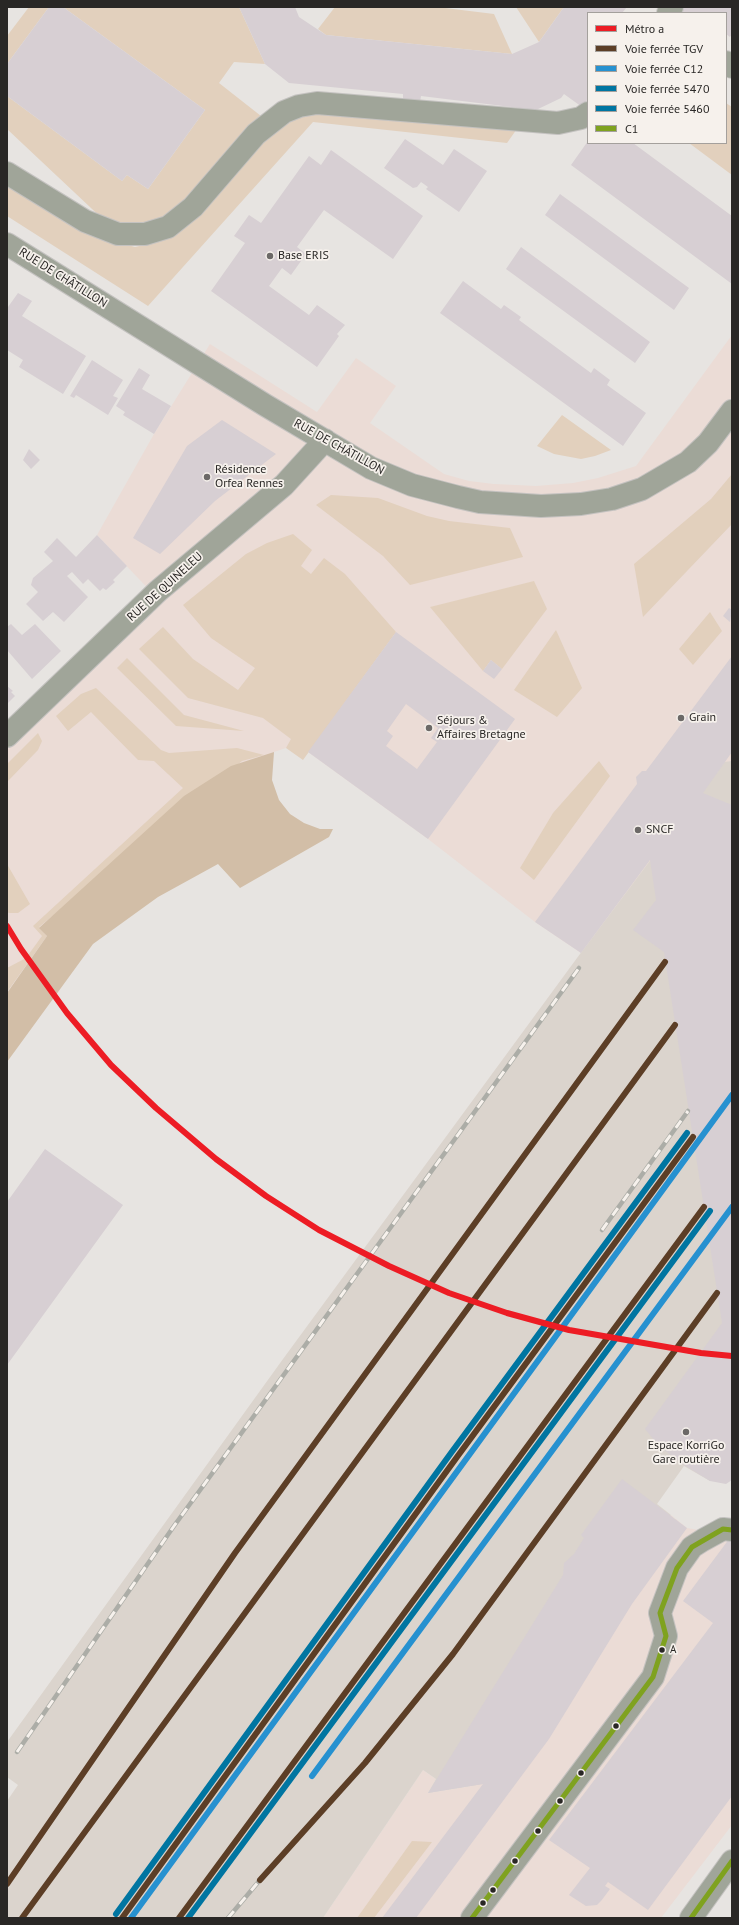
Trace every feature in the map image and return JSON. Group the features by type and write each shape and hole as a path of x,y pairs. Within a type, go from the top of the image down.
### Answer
{"street":[{"path":"7,173 85,221 118,234 145,234 168,227 192,207 256,134 284,112 299,106 317,103 558,123 581,118 587,114"},
{"name":"RUE DE CHÂTILLON","path":"7,244 259,402 371,468 412,485 458,497 480,502 541,506 581,504 612,499 642,489 688,462 708,443 732,411"},
{"name":"RUE DE QUINELEU","path":"7,736 158,591 284,485 324,440"},
{"path":"472,1918 653,1677 666,1636 660,1613 677,1568 692,1547 723,1529 732,1530"},
{"path":"691,1918 732,1861"}],"shaded area":[{"path":"29,7 49,7 7,64 7,36"},
{"path":"63,7 239,7 265,64 234,62 219,83 261,116 181,203 153,227 108,224 7,129 7,96 122,181 127,175 148,189 205,110"},
{"path":"335,7 437,7 494,14 512,54 326,35 318,29"},
{"path":"516,7 564,7 539,42"},
{"path":"727,104 732,107 732,175 690,144 727,144"},
{"path":"297,113 519,126 507,143 313,122 148,306 7,216 7,179 109,240 135,247 153,243 169,236 257,143"},
{"path":"732,335 732,761 724,763 581,953 535,922 428,839 308,752 286,748 274,752 47,936 7,993 7,745 158,599 97,535 154,434 210,344 317,412 356,358 396,386 370,423 444,474 469,481 536,486 573,483 598,478 636,466"},
{"path":"562,415 611,450 581,459 554,454 537,446"},
{"path":"732,474 732,524 643,617 634,564 711,499"},
{"path":"331,495 378,498 427,516 449,521 510,528 523,557 410,585 383,556 316,505"},
{"path":"293,534 312,550 301,566 311,574 324,558 345,574 396,632 303,760 286,748 291,739 263,718 188,698 139,649 163,627 193,659 238,690 255,668 211,638 183,605 246,554 267,543"},
{"path":"534,581 547,609 502,669 491,660 483,671 430,607"},
{"path":"710,612 722,631 693,665 679,649"},
{"path":"556,630 582,688 557,717 514,690"},
{"path":"127,658 184,715 244,731 176,726 117,668"},
{"path":"96,688 161,750 169,753 237,748 264,755 242,761 39,927 47,936 7,992 7,968 26,958 42,936 33,926 183,788 154,761 138,760 91,712 68,731 56,716 81,694"},
{"path":"38,733 42,741 38,750 7,782 7,764"},
{"path":"274,752 272,780 279,800 290,814 304,823 320,829 333,829 329,837 240,888 218,864 158,897 93,944 7,1062 7,993 47,936 39,928 184,796 231,766"},
{"path":"599,761 610,776 534,880 520,868 553,813"},
{"path":"732,761 732,1480 710,1481 684,1466 657,1504 671,1515 631,1571 640,1578 483,1784 428,1793 436,1779 423,1770 323,1918 7,1918 7,1801 18,1785 7,1777 7,1742 283,1359 577,958 724,762"},
{"path":"7,864 30,904 18,913 7,912"},
{"path":"671,1515 687,1528 732,1536 732,1825 661,1918 323,1918 423,1770 436,1779 428,1793 471,1786"},
{"path":"412,1841 432,1842 374,1918 357,1918"}],"building":[{"path":"49,7 63,7 205,110 148,189 127,175 122,181 7,96 7,64"},
{"path":"239,7 295,7 299,17 326,35 512,54 539,42 564,7 627,7 623,12 587,12 587,100 582,107 564,94 561,98 536,110 421,96 420,102 403,100 403,94 289,83 265,64"},
{"path":"683,7 732,7 732,34 730,37 727,35 727,12 680,12"},
{"path":"405,139 443,165 454,149 487,171 459,212 426,189 428,187 421,182 417,187 413,188 384,168"},
{"path":"587,142 587,144 634,144 732,216 732,284 571,165"},
{"name":"Base ERIS","path":"331,150 423,216 393,259 324,210 297,247 306,254 291,275 282,268 269,286 309,315 317,305 345,325 337,334 339,336 317,367 211,291 245,243 234,236 249,215 261,223 309,156 321,165"},
{"path":"560,194 689,288 674,310 545,215"},
{"path":"521,247 650,342 635,363 506,269"},
{"path":"463,281 501,309 504,305 521,317 519,320 591,373 594,368 610,380 607,385 646,413 623,446 440,313"},
{"path":"18,293 32,301 22,316 86,356 63,394 19,367 23,360 7,350 7,306 8,307"},
{"path":"92,360 123,380 113,396 118,398 108,415 76,395 74,398 70,396"},
{"path":"139,368 150,375 142,389 171,406 154,434 123,415 125,412 116,406"},
{"name":"Résidence Orfea Rennes","path":"222,420 276,454 215,501 160,554 133,538 187,446"},
{"path":"29,449 40,460 31,469 23,460"},
{"path":"97,535 127,566 113,580 115,582 106,590 103,588 100,591 88,579 83,584 72,572 67,576 88,597 64,622 53,612 43,621 26,604 38,592 31,585 33,578 53,561 44,552 57,538 76,557"},
{"path":"729,608 732,610 730,622 723,616"},
{"path":"11,624 22,635 35,624 61,651 32,679 7,650 7,627"},
{"path":"396,632 515,719 428,839 308,752","holes":["406,704 438,728 431,738 437,742 417,769 386,746 393,736 387,731"]},
{"path":"732,656 732,752 703,793 732,805 732,1480 726,1484 710,1481 684,1465 659,1446 645,1429 722,1323 664,952 633,930 656,900 650,860 581,953 535,922 637,784 636,777 642,771 646,771"},
{"path":"491,660 502,669 494,679 483,671"},
{"path":"7,686 13,691 11,692 15,696 7,704"},
{"path":"45,1149 123,1205 7,1365 7,1202"},
{"path":"622,1479 687,1528 632,1604 549,1739 416,1918 382,1918 483,1784 428,1793 563,1575 564,1563 574,1554 584,1538 581,1535"},
{"path":"732,1535 732,1796 648,1910 608,1882 605,1886 610,1889 601,1901 597,1905 586,1906 569,1895 590,1868 549,1840 713,1623 683,1601"}],"railway":[{"path":"17,1752 174,1526 579,968"},
{"path":"602,1230 688,1111"},
{"path":"228,1918 260,1880"}],"metro line":[{"name":"a","path":"7,926 21,949 67,1013 111,1065 156,1108 216,1159 266,1196 319,1230 389,1266 449,1293 507,1313 569,1330 701,1353 732,1356"}],"rail line":[{"name":"TGV","path":"7,1884 235,1553 665,962"},
{"name":"TGV","path":"22,1918 675,1025"},
{"name":"C12","path":"131,1918 732,1095"},
{"name":"5470","path":"116,1914 451,1453 687,1133"},
{"name":"TGV","path":"122,1918 457,1457 693,1137"},
{"name":"TGV","path":"179,1918 704,1207"},
{"name":"C12","path":"312,1776 732,1207"},
{"name":"5460","path":"188,1918 710,1211"},
{"name":"TGV","path":"260,1880 365,1763 453,1654 717,1293"}],"transit line":[{"name":"C1","path":"472,1918 653,1677 666,1636 660,1613 677,1568 692,1547 723,1529 732,1530"},
{"name":"C1","path":"691,1918 732,1861"}],"place":[{"name":"Base ERIS","path":"270,256"},
{"name":"Résidence Orfea Rennes","path":"207,477"},
{"name":"Grain","path":"681,718"},
{"name":"Séjours & Affaires Bretagne","path":"429,728"},
{"name":"SNCF","path":"638,830"},
{"name":"Espace KorriGo Gare routière","path":"686,1432"},
{"name":"A","path":"662,1650"}]}
